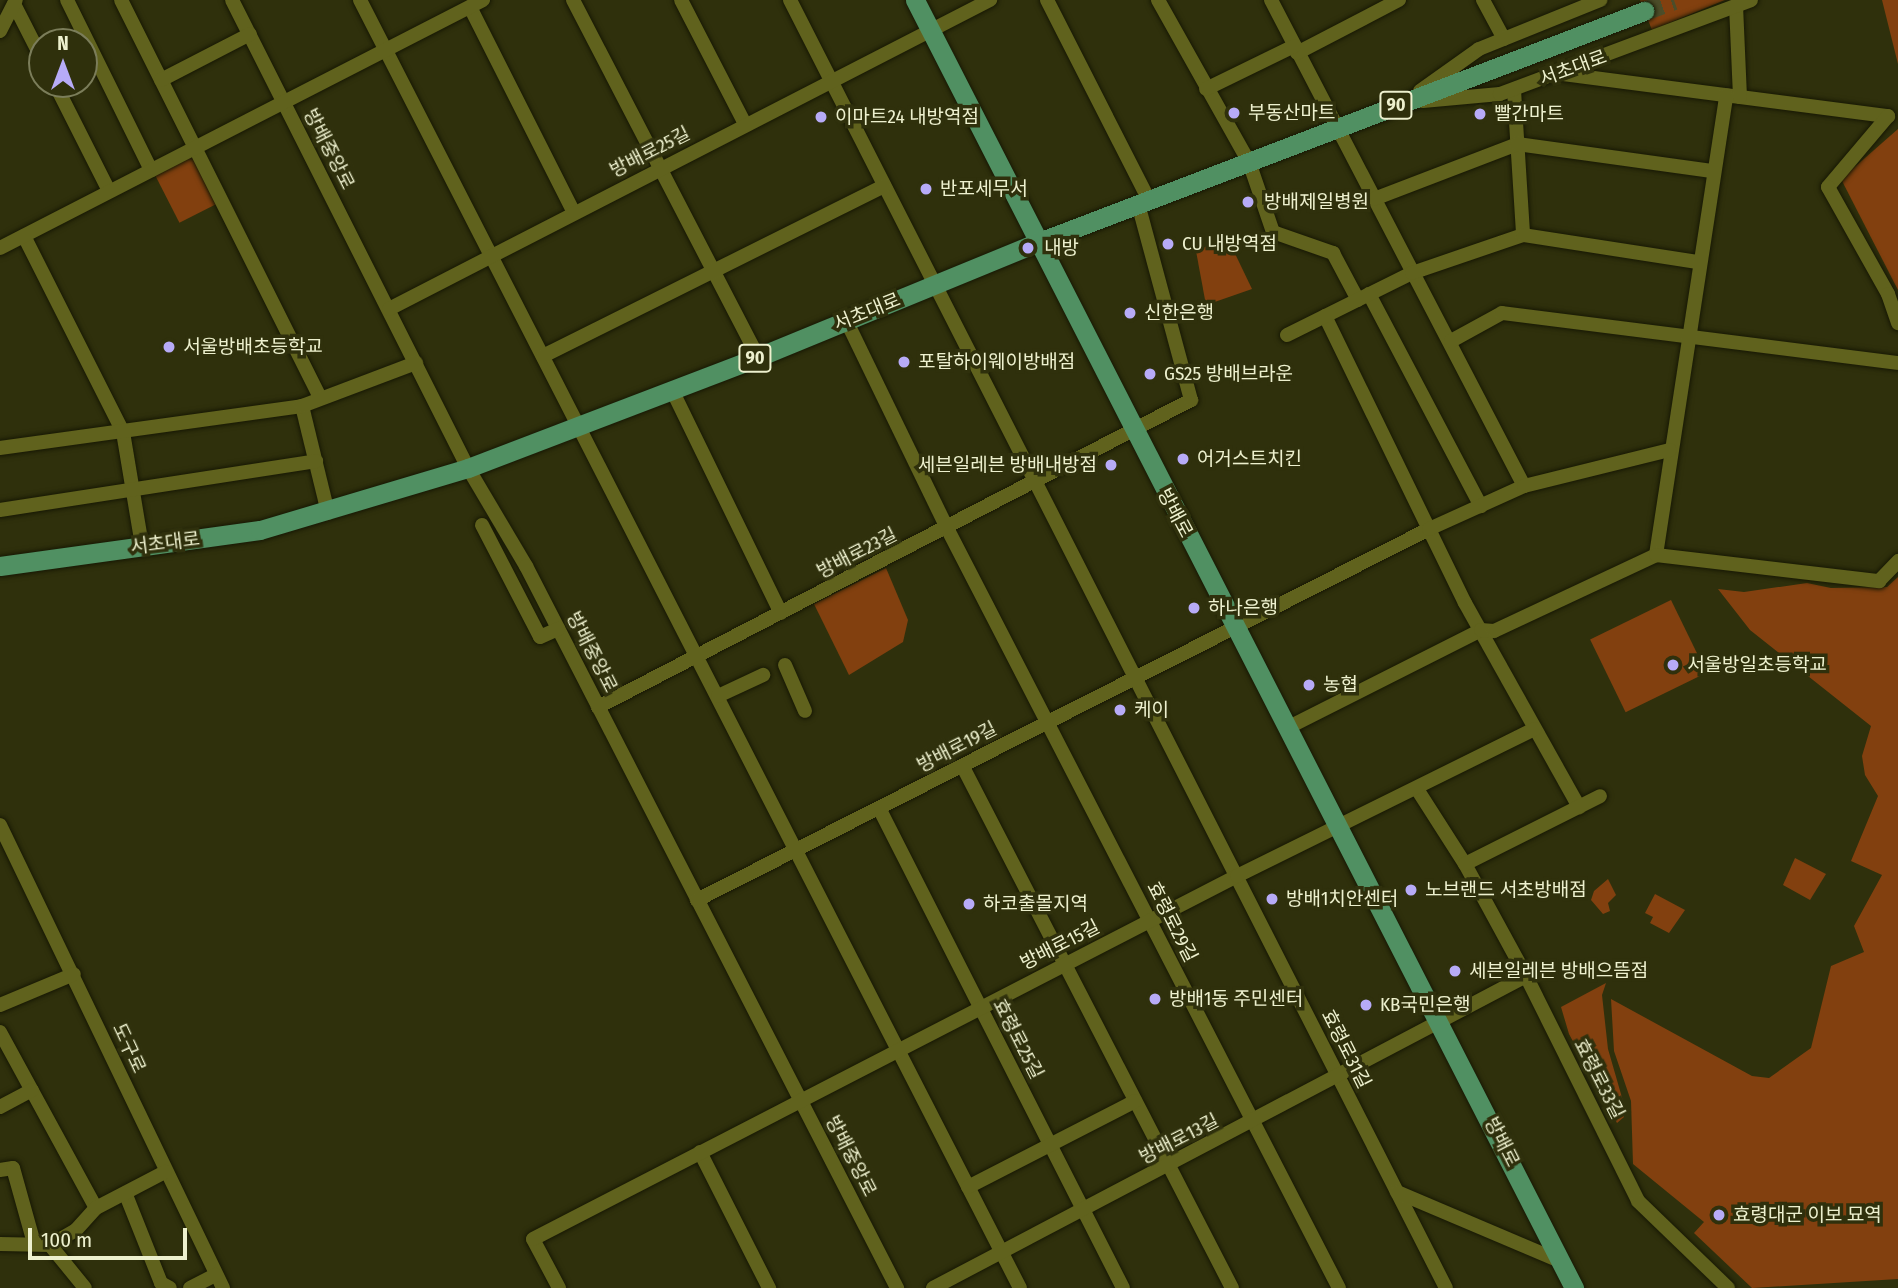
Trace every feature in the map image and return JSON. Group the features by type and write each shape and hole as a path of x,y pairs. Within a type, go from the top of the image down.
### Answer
{"main road":[{"name":"방배로","path":"915,0 1133,433 1442,1023 1574,1288"},
{"name":"서초대로","path":"0,566 235,534 328,513 468,468 758,357 1039,242 1644,11"}],"street":[{"path":"67,0 151,170"},
{"path":"121,0 320,398"},
{"name":"방배중앙로","path":"232,0 468,468 558,629 897,1288"},
{"path":"360,0 1020,1288"},
{"path":"573,0 758,357"},
{"path":"681,0 746,124"},
{"name":"효령로31길","path":"790,0 1237,876 1397,1192 1442,1287"},
{"name":"방배로25길","path":"388,309 990,0"},
{"path":"1047,0 1144,202"},
{"path":"1158,0 1249,162 1273,232 1333,253 1364,297 1481,506"},
{"path":"1271,0 1412,273 1451,341 1524,486"},
{"path":"1206,89 1399,0"},
{"path":"1483,0 1504,39"},
{"name":"서초대로","path":"1404,102 1479,49 1600,0"},
{"name":"서초대로","path":"1404,102 1514,90 1751,0"},
{"path":"0,31 15,2"},
{"path":"15,2 28,30"},
{"path":"0,248 476,3 574,213"},
{"path":"1656,555 1712,171 1733,96 1740,3"},
{"path":"161,80 250,34"},
{"path":"1560,74 1888,116 1828,187 1888,294 1898,324"},
{"path":"1514,90 1522,235"},
{"path":"62,98 110,191"},
{"path":"1374,199 1517,144 1712,171"},
{"path":"543,356 884,186"},
{"name":"방배로23길","path":"598,707 1037,483 1191,400 1144,202"},
{"path":"1287,335 1412,273 1522,235 1698,262"},
{"path":"24,236 124,432 142,545"},
{"path":"1451,341 1502,313 1898,363"},
{"path":"1325,316 1481,630 1579,807"},
{"name":"효령로29길","path":"846,320 947,528 1339,1288"},
{"path":"0,448 302,405 416,363"},
{"path":"672,390 781,613"},
{"path":"302,405 328,513"},
{"name":"방배로19길","path":"697,900 1429,529 1524,486 1670,450"},
{"path":"0,510 316,461"},
{"path":"482,525 540,637 558,629"},
{"path":"1287,728 1481,630 1494,631 1656,555 1879,581 1898,561"},
{"path":"785,665 805,711"},
{"path":"718,696 763,675"},
{"name":"방배로15길","path":"559,1288 533,1238 1237,876 1535,729"},
{"path":"963,767 1233,1288"},
{"name":"효령로33길","path":"1417,789 1465,864 1526,976 1638,1201 1728,1288"},
{"path":"1465,864 1600,796"},
{"name":"효령로25길","path":"879,808 1123,1288"},
{"name":"도구로","path":"0,825 74,974 219,1282"},
{"path":"0,1005 74,974"},
{"path":"1442,1023 1526,976"},
{"name":"방배로13길","path":"933,1288 1442,1023"},
{"path":"0,1032 96,1208"},
{"path":"0,1107 32,1090"},
{"path":"968,1187 1135,1101"},
{"path":"700,1152 769,1288"},
{"path":"6,1169 34,1243"},
{"path":"0,1244 50,1245 76,1230 96,1208 126,1195 165,1172"},
{"path":"1397,1192 1562,1262"},
{"path":"126,1195 161,1283 170,1288"},
{"path":"50,1245 85,1288"},
{"path":"190,1288 219,1282"}],"shaded area":[{"path":"1640,0 1725,0 1652,30"},
{"path":"1882,0 1898,0 1898,64"},
{"path":"1898,129 1898,290 1841,179"},
{"path":"195,152 220,202 179,223 154,173"},
{"path":"1227,237 1252,289 1206,305 1196,251"},
{"path":"886,568 908,620 903,642 849,675 814,604"},
{"path":"1898,577 1898,1279 1752,1288 1694,1233 1704,1222 1633,1164 1631,1101 1614,1051 1611,999 1752,1076 1769,1078 1811,1048 1831,966 1864,952 1854,926 1882,875 1851,861 1878,796 1865,775 1862,756 1871,726 1750,630 1718,589 1744,592 1807,583 1831,588 1887,587"},
{"path":"1671,600 1707,673 1626,712 1590,639"},
{"path":"1795,858 1826,874 1810,900 1783,885"},
{"path":"1608,879 1616,895 1608,903 1610,911 1603,914 1591,900 1594,891"},
{"path":"1655,894 1685,910 1669,933 1650,923 1653,917 1645,913"},
{"path":"1606,983 1602,995 1608,1049 1623,1101 1624,1117 1617,1123 1569,1034 1561,1007"}],"tunnel":[{"path":"1644,11 1674,0"}],"place":[{"name":"부동산마트","path":"1234,113"},
{"name":"빨간마트","path":"1480,114"},
{"name":"이마트24 내방역점","path":"821,117"},
{"name":"반포세무서","path":"926,189"},
{"name":"방배제일병원","path":"1248,202"},
{"name":"CU 내방역점","path":"1168,244"},
{"name":"내방","path":"1028,248"},
{"name":"신한은행","path":"1130,313"},
{"name":"서울방배초등학교","path":"169,347"},
{"name":"포탈하이웨이방배점","path":"904,362"},
{"name":"GS25 방배브라운","path":"1150,374"},
{"name":"어거스트치킨","path":"1183,459"},
{"name":"세븐일레븐 방배내방점","path":"1111,465"},
{"name":"하나은행","path":"1194,608"},
{"name":"서울방일초등학교","path":"1673,665"},
{"name":"농협","path":"1309,685"},
{"name":"케이","path":"1120,710"},
{"name":"노브랜드 서초방배점","path":"1411,890"},
{"name":"방배1치안센터","path":"1272,899"},
{"name":"하코출몰지역","path":"969,904"},
{"name":"세븐일레븐 방배으뜸점","path":"1455,971"},
{"name":"방배1동 주민센터","path":"1155,999"},
{"name":"KB국민은행","path":"1366,1005"},
{"name":"효령대군 이보 묘역","path":"1719,1215"}]}
